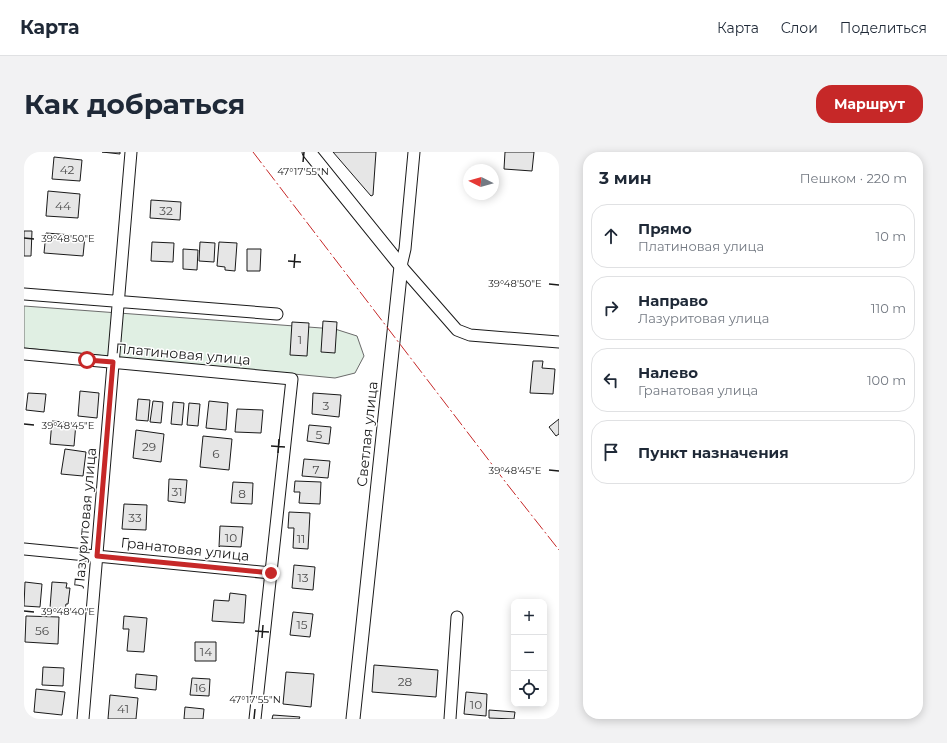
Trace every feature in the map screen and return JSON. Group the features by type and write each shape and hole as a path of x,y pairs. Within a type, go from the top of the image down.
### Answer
{"street":[{"name":"Лазуритовая улица","path":"83,719 130,152"},
{"path":"309,152 401,266 457,330 470,335 559,342"},
{"name":"Светлая улица","path":"354,719 401,266 406,249 414,152"},
{"path":"24,294 277,314"},
{"name":"Платиновая улица","path":"24,354 292,380 271,573"},
{"name":"Гранатовая улица","path":"24,548 271,573"},
{"path":"255,719 271,573"},
{"path":"450,719 457,617"}],"green space":[{"path":"24,306 335,329 357,336 364,356 355,373 335,378 24,348"}],"building":[{"path":"102,152 120,152 120,154"},
{"path":"333,152 376,152 373,195 371,196"},
{"path":"505,152 534,152 532,171 504,169"},
{"path":"54,157 82,160 80,181 52,179"},
{"path":"48,191 80,194 78,218 46,216"},
{"path":"151,200 181,202 180,220 150,218"},
{"path":"24,231 32,231 31,256 24,256"},
{"path":"46,233 85,236 83,256 44,253"},
{"path":"152,242 174,243 173,262 151,261"},
{"path":"200,242 215,243 214,262 199,261"},
{"path":"219,242 237,243 235,271 225,270 225,267 217,266"},
{"path":"183,249 198,250 197,270 183,269"},
{"path":"247,249 261,249 260,271 247,271"},
{"path":"323,321 337,322 335,353 321,352"},
{"path":"292,322 309,323 307,356 290,355"},
{"path":"533,361 543,361 542,368 555,369 553,394 530,393"},
{"path":"80,391 99,393 97,418 78,416"},
{"path":"28,393 46,394 44,412 26,410"},
{"path":"313,393 341,395 339,417 312,414"},
{"path":"138,399 150,400 148,421 136,420"},
{"path":"153,401 163,402 161,423 150,422"},
{"path":"209,401 228,403 226,430 206,428"},
{"path":"173,402 184,403 182,425 171,424"},
{"path":"189,403 200,404 198,426 187,425"},
{"path":"237,409 263,410 261,433 235,432"},
{"path":"559,419 559,434 556,436 549,427"},
{"path":"52,421 76,423 74,446 50,444"},
{"path":"309,425 331,427 329,444 307,441"},
{"path":"136,430 164,434 161,462 133,458"},
{"path":"203,436 232,439 229,470 200,467"},
{"path":"65,449 86,452 83,476 61,474"},
{"path":"304,459 330,461 328,478 302,476"},
{"path":"169,479 187,480 185,503 168,501"},
{"path":"295,481 321,482 320,504 299,503 300,492 294,492"},
{"path":"233,482 253,483 252,504 231,503"},
{"path":"124,504 147,505 146,530 122,529"},
{"path":"289,512 310,513 308,549 293,548 294,528 288,528"},
{"path":"220,526 243,527 241,547 219,547"},
{"path":"294,565 315,567 313,590 292,588"},
{"path":"25,582 42,584 40,607 24,606"},
{"path":"52,582 67,583 66,588 70,588 68,604 66,604 65,610 50,608"},
{"path":"230,593 246,595 244,623 212,621 214,600 229,601"},
{"path":"293,612 313,614 310,637 290,635"},
{"path":"26,616 59,617 58,644 25,642"},
{"path":"124,616 147,618 144,652 127,651 129,629 123,629"},
{"path":"195,642 216,642 216,661 195,661"},
{"path":"374,665 438,670 436,697 372,692"},
{"path":"43,667 64,668 63,686 42,685"},
{"path":"286,672 314,674 311,707 283,704"},
{"path":"136,674 157,676 156,690 135,688"},
{"path":"192,678 210,679 209,696 190,695"},
{"path":"36,689 65,692 62,715 34,712"},
{"path":"466,692 487,694 486,716 464,714"},
{"path":"110,695 138,698 136,719 108,719"},
{"path":"185,707 204,709 203,719 184,719"},
{"path":"489,710 515,712 514,719 489,718"},
{"path":"273,715 300,717 299,719 272,719"}],"power":[{"path":"253,152 559,550"}],"route":[{"path":"87,360 113,362 97,556 271,573"}]}
